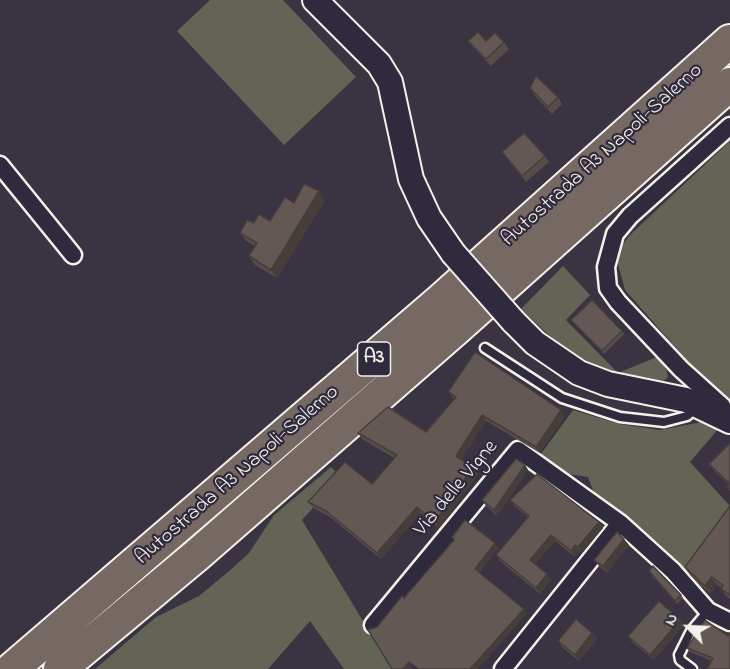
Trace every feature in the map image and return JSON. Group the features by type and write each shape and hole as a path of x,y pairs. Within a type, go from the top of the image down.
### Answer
{"highway":[{"name":"Autostrada A3 Napoli-Salerno","path":"12,669 396,340 564,193 730,41"},
{"name":"Autostrada A3 Napoli-Salerno","path":"60,669 325,443 590,211 730,84"}],"street":[{"path":"315,0 379,64 390,82 411,179 429,219 453,253 513,321 535,343 579,373 608,384 686,390"},
{"path":"730,126 630,216 615,234 606,267 608,288 686,390 730,421"},
{"path":"0,165 73,255"},
{"name":"Via delle Vigne","path":"373,625 518,450 620,523 673,570 708,611 730,622"},
{"path":"503,669 620,523"}],"lane":[{"path":"486,348 562,398 620,417 664,422 687,416 686,390"},
{"path":"692,669 680,660 679,655 691,631 708,611"}],"green space":[{"path":"210,0 283,0 356,77 284,145 177,31"},
{"path":"730,141 730,409 625,290 618,264 623,244 631,234"},
{"path":"563,266 590,295 566,320 618,373 657,357 667,371 668,377 661,383 604,372 567,352 521,309"},
{"path":"573,410 619,424 660,430 707,421 720,427 690,462 730,506 730,513 685,573 678,563 596,498 588,477 562,473 538,458"},
{"path":"331,467 341,477 302,520 392,669 344,669 310,621 268,669 95,669 156,617 199,596 228,572 249,553 274,515"}],"building":[{"path":"478,32 486,41 495,33 504,42 486,59 468,41"},
{"path":"536,76 558,97 548,107 530,88"},
{"path":"524,133 545,156 522,176 502,152"},
{"path":"304,184 319,191 271,270 249,256 257,243 240,233 247,220 254,223 259,214 270,221 285,197 294,203"},
{"path":"592,300 622,331 602,351 571,320"},
{"path":"475,352 561,410 536,447 482,415 456,456 473,467 435,522 417,507 377,553 326,511 308,502 345,462 372,484 397,455 358,433 388,407 426,432 456,397 448,392"},
{"path":"730,443 730,484 709,464"},
{"path":"516,459 525,465 494,510 482,500"},
{"path":"537,474 599,522 578,547 575,545 571,551 551,535 530,560 547,574 536,588 496,555 529,516 510,500"},
{"path":"730,506 730,595 721,589 723,585 712,577 705,586 685,567"},
{"path":"465,520 495,543 475,569 524,609 470,669 419,669 409,662 403,669 392,669 368,630 377,627 402,596 404,598 454,540 452,537"},
{"path":"617,532 624,539 603,566 594,560"},
{"path":"653,566 681,595 675,601 649,571"},
{"path":"659,601 680,620 650,655 628,636"},
{"path":"576,619 592,633 575,655 558,641"},
{"path":"705,620 728,636 730,633 730,669 707,669 713,658 687,648"}]}
